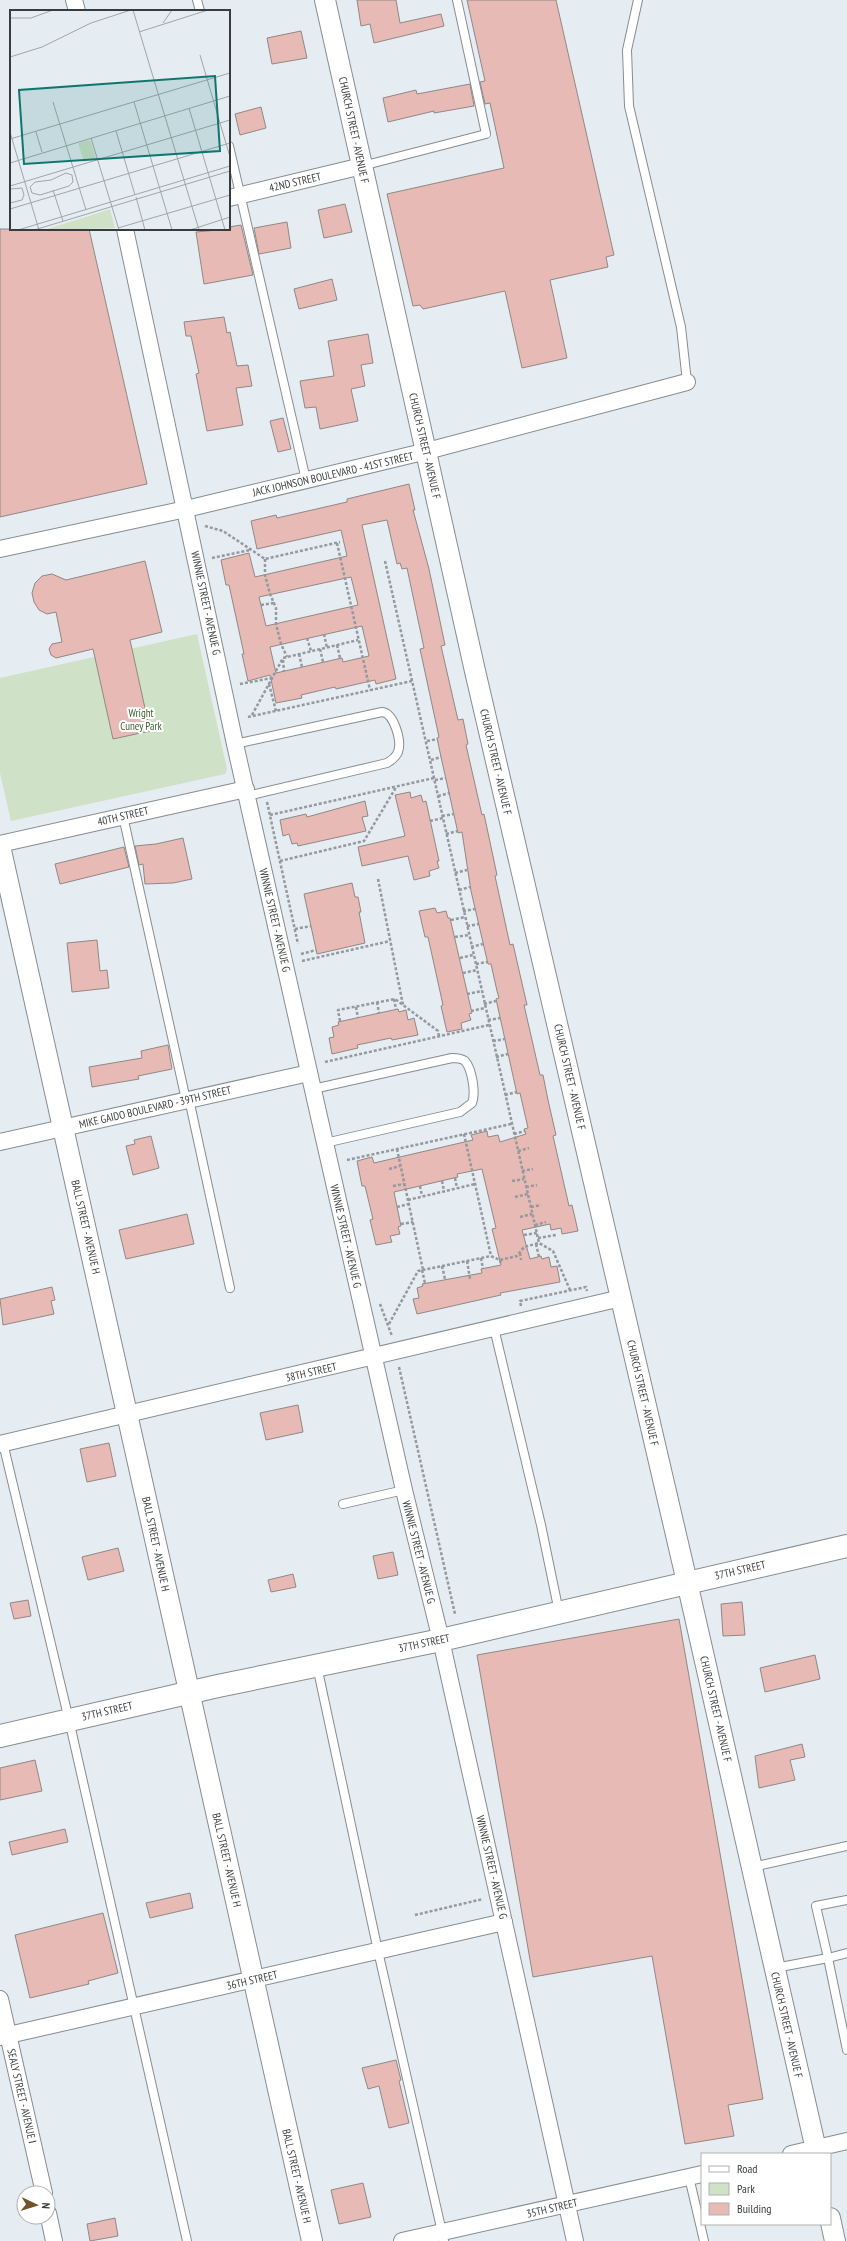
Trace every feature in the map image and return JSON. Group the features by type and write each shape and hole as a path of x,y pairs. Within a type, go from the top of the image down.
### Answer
{"main road":[{"name":"37TH STREET","path":"0,1736 189,1693 441,1640 847,1546"}],"street":[{"path":"74,0 77,10"},
{"name":"CHURCH STREET - AVENUE F","path":"325,0 475,671 687,1582 816,2151"},
{"name":"42ND STREET","path":"234,197 362,166"},
{"name":"WINNIE STREET - AVENUE G","path":"125,230 193,520 235,744 404,1490 441,1640 576,2241"},
{"name":"JACK JOHNSON BOULEVARD - 41ST STREET","path":"0,549 193,520 306,480 427,451 687,382"},
{"name":"40TH STREET","path":"0,845 123,816 246,792"},
{"name":"BALL STREET - AVENUE H","path":"0,845 312,2241"},
{"name":"MIKE GAIDO BOULEVARD - 39TH STREET","path":"0,1142 309,1073"},
{"name":"38TH STREET","path":"1,1444 621,1298"},
{"name":"36TH STREET","path":"4,2036 504,1922"},
{"name":"SEALY STREET - AVENUE I","path":"0,1999 4,2036 42,2185"},
{"path":"799,2153 816,2151 847,2141"},
{"name":"35TH STREET","path":"402,2241 443,2236 567,2204 696,2175"},
{"path":"831,2223 835,2241"},
{"path":"51,2225 54,2241"}],"lane":[{"path":"198,0 200,10"},
{"path":"362,166 486,134 457,0"},
{"path":"638,0 627,50 629,106 681,327 687,382"},
{"path":"230,156 234,197 306,480"},
{"path":"235,744 382,712 386,712 392,718 399,744 396,757 388,763 264,792 246,792"},
{"path":"123,816 230,1288"},
{"path":"313,1089 457,1058 461,1059 468,1065 474,1089 472,1103 460,1112 325,1143"},
{"path":"494,1328 541,1525 559,1612"},
{"path":"1,1444 69,1720 187,2241"},
{"path":"343,1504 404,1490"},
{"path":"317,1666 378,1951 443,2236"},
{"path":"752,1867 847,1846"},
{"path":"847,1900 816,1906 847,2050"},
{"path":"774,1968 847,1953"},
{"path":"696,2175 701,2216"},
{"path":"702,2225 704,2241"}],"path":[{"path":"193,520 206,533"},
{"path":"193,520 223,531 265,559 338,543 370,690"},
{"path":"212,558 250,550"},
{"path":"211,552 214,566"},
{"path":"265,559 265,575 274,603 280,644 287,657"},
{"path":"385,561 431,760 442,817 511,1124 537,1232 539,1257"},
{"path":"261,605 274,603"},
{"path":"324,634 327,648"},
{"path":"307,638 311,651"},
{"path":"252,716 282,660 287,657 358,640"},
{"path":"337,645 340,658"},
{"path":"320,649 323,662"},
{"path":"299,654 302,667"},
{"path":"282,660 284,671"},
{"path":"239,677 242,691"},
{"path":"240,684 272,678"},
{"path":"248,717 412,681"},
{"path":"269,683 276,711"},
{"path":"246,710 253,740"},
{"path":"426,741 438,740"},
{"path":"431,760 441,757"},
{"path":"270,815 395,787 446,778"},
{"path":"280,861 364,842 395,787"},
{"path":"264,792 304,969"},
{"path":"438,796 450,793"},
{"path":"430,821 454,814"},
{"path":"446,834 458,831"},
{"path":"455,873 467,870"},
{"path":"378,879 403,1005"},
{"path":"459,890 470,887"},
{"path":"463,911 475,909"},
{"path":"451,920 465,917"},
{"path":"467,926 479,924"},
{"path":"295,929 311,926"},
{"path":"455,937 469,935"},
{"path":"302,961 390,941"},
{"path":"472,947 483,944"},
{"path":"301,954 316,950"},
{"path":"460,958 473,955"},
{"path":"476,964 487,962"},
{"path":"463,973 477,970"},
{"path":"467,994 482,991"},
{"path":"394,999 396,1009"},
{"path":"340,1021 338,1010 394,999 438,1031 439,1036"},
{"path":"484,1004 496,1000"},
{"path":"376,1002 379,1013"},
{"path":"356,1007 358,1018"},
{"path":"471,1010 485,1008"},
{"path":"488,1020 500,1018"},
{"path":"325,1062 489,1025"},
{"path":"493,1041 505,1039"},
{"path":"323,1054 330,1085"},
{"path":"496,1057 508,1054"},
{"path":"505,1095 517,1092"},
{"path":"347,1160 511,1124"},
{"path":"514,1134 525,1131"},
{"path":"464,1134 491,1256"},
{"path":"342,1139 349,1168"},
{"path":"518,1151 529,1148"},
{"path":"397,1149 425,1283"},
{"path":"389,1169 400,1166"},
{"path":"522,1172 533,1169"},
{"path":"455,1178 457,1188"},
{"path":"512,1181 524,1179"},
{"path":"442,1181 444,1191"},
{"path":"393,1186 404,1184"},
{"path":"408,1200 475,1184"},
{"path":"526,1187 537,1185"},
{"path":"420,1186 422,1196"},
{"path":"515,1197 528,1194"},
{"path":"397,1207 409,1204"},
{"path":"531,1207 541,1204"},
{"path":"520,1217 532,1214"},
{"path":"401,1224 413,1222"},
{"path":"535,1225 546,1222"},
{"path":"524,1235 537,1232"},
{"path":"538,1238 556,1235"},
{"path":"389,1325 418,1271 491,1256 500,1260 517,1256 524,1247 537,1244 553,1252 570,1290"},
{"path":"520,1253 521,1260"},
{"path":"481,1258 484,1269"},
{"path":"500,1260 501,1265"},
{"path":"467,1261 470,1279"},
{"path":"442,1266 445,1279"},
{"path":"378,1300 389,1325 455,1614"},
{"path":"415,1915 498,1896"}],"green space":[{"name":"Wright Cuney Park","path":"197,634 227,769 225,774 11,821 0,773 0,678"}],"building":[{"path":"357,0 396,0 400,23 441,14 444,26 374,43 370,24 361,26"},
{"path":"467,0 556,0 614,255 606,257 608,267 550,280 567,358 522,368 505,291 423,309 420,305 413,306 387,194 504,168 490,103 485,104 480,82 485,81"},
{"path":"301,31 307,58 272,64 267,38"},
{"path":"470,84 474,106 434,113 434,111 388,122 383,98 416,90 417,94"},
{"path":"261,107 266,128 240,135 235,114"},
{"path":"345,204 352,232 324,238 318,210"},
{"path":"287,222 291,248 259,254 254,228"},
{"path":"241,225 253,275 204,284 196,232 230,230 230,227"},
{"path":"0,229 89,230 147,484 0,517"},
{"path":"332,279 337,300 299,309 294,289"},
{"path":"224,317 227,333 230,332 237,366 248,365 252,386 236,388 243,425 207,431 196,374 199,373 191,336 186,336 184,322"},
{"path":"368,334 373,363 361,365 365,386 351,389 358,421 320,429 316,407 305,408 300,381 334,376 328,341"},
{"path":"283,418 291,449 278,452 270,421"},
{"path":"409,484 415,510 413,510 429,569 445,645 441,646 458,720 463,719 468,744 466,745 482,815 484,814 497,875 495,876 510,945 513,944 527,1005 524,1005 540,1075 543,1075 556,1135 553,1136 569,1206 572,1205 578,1231 562,1234 561,1228 551,1230 550,1224 522,1230 530,1259 541,1256 542,1259 549,1257 551,1267 557,1266 560,1282 500,1293 501,1295 417,1314 413,1299 419,1298 417,1288 423,1286 422,1284 482,1273 481,1269 501,1265 492,1229 496,1228 482,1169 457,1174 458,1177 394,1192 401,1226 398,1227 400,1234 390,1236 392,1242 376,1245 370,1220 373,1219 365,1186 362,1186 357,1161 372,1157 374,1163 473,1140 471,1135 487,1131 488,1137 498,1135 500,1142 526,1134 524,1129 528,1128 520,1093 517,1094 496,999 499,998 491,964 488,964 471,891 462,832 458,833 441,757 437,738 439,737 420,649 424,648 407,568 402,569 400,563 397,564 387,520 362,525 396,679 376,684 375,680 336,689 335,687 301,695 302,698 276,703 270,675 248,681 242,654 244,654 229,585 226,585 221,560 249,553 255,577 347,556 341,530 257,549 251,521 276,515 277,518 347,502 347,499","holes":["351,577 358,605 266,626 259,597","362,626 369,656 343,662 342,658 276,673 270,647"]},
{"path":"145,561 162,632 130,640 150,731 113,739 93,649 56,658 51,655 49,649 52,644 62,642 56,612 47,614 39,610 34,602 32,593 35,583 42,576 52,574 66,580"},
{"path":"410,792 411,798 421,795 423,802 426,801 439,861 437,861 439,868 429,871 430,876 414,880 408,856 362,866 358,847 405,836 395,795"},
{"path":"365,801 368,816 362,817 366,831 298,846 297,843 292,844 289,834 283,836 280,820 306,814 307,817"},
{"path":"183,838 192,879 173,883 145,884 143,864 139,865 135,846 156,844"},
{"path":"124,847 129,867 60,884 55,864"},
{"path":"352,883 355,897 358,897 361,912 359,912 365,943 317,954 304,894"},
{"path":"435,908 437,913 446,911 448,918 450,918 472,1013 469,1014 471,1020 461,1023 462,1029 447,1032 441,1006 443,1005 428,937 425,937 419,911"},
{"path":"97,940 100,971 107,970 109,988 72,992 67,943"},
{"path":"398,1009 399,1012 406,1010 408,1020 414,1018 418,1035 392,1040 391,1038 357,1045 358,1048 332,1054 329,1038 334,1037 332,1027 339,1025 338,1022"},
{"path":"168,1045 172,1069 138,1076 139,1079 92,1087 89,1067 142,1058 141,1051"},
{"path":"151,1136 159,1168 133,1175 126,1146 135,1144 134,1140"},
{"path":"187,1214 194,1244 126,1259 119,1230"},
{"path":"52,1287 55,1300 51,1301 54,1314 3,1325 0,1299"},
{"path":"298,1405 303,1432 266,1440 260,1413"},
{"path":"109,1443 116,1476 87,1482 80,1449"},
{"path":"118,1548 124,1571 88,1580 82,1557"},
{"path":"393,1552 398,1575 378,1579 373,1556"},
{"path":"293,1574 296,1587 271,1592 268,1580"},
{"path":"28,1600 31,1616 14,1619 10,1603"},
{"path":"742,1602 745,1635 723,1636 721,1604"},
{"path":"679,1619 763,2099 728,2105 734,2136 685,2144 652,1956 533,1977 477,1655"},
{"path":"815,1655 820,1679 765,1692 760,1668"},
{"path":"802,1744 805,1757 790,1760 795,1780 759,1788 755,1756"},
{"path":"35,1760 42,1791 0,1800 0,1768"},
{"path":"65,1829 68,1842 12,1855 9,1842"},
{"path":"190,1893 193,1908 150,1918 146,1903"},
{"path":"103,1913 118,1973 88,1981 89,1984 30,1998 15,1935"},
{"path":"396,2060 401,2080 399,2081 409,2123 389,2128 379,2086 368,2089 362,2068"},
{"path":"363,2183 371,2217 339,2224 331,2190"},
{"path":"115,2218 118,2236 90,2241 87,2224"}]}
